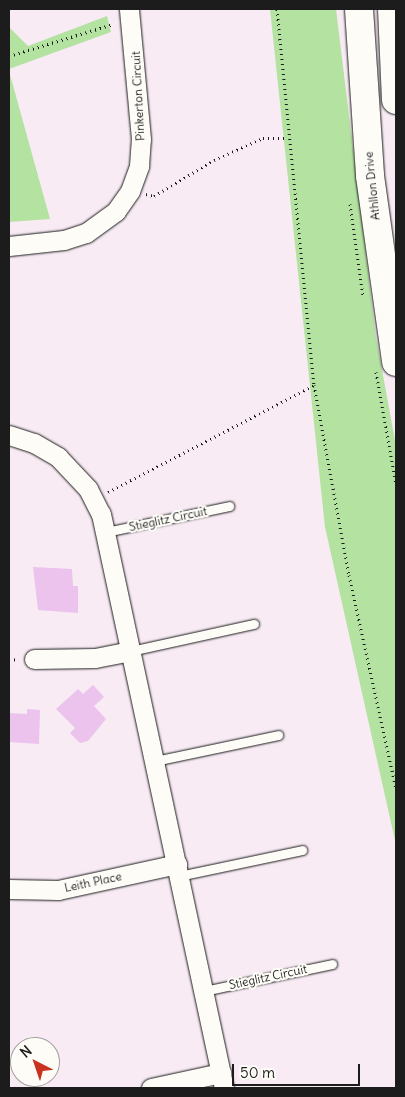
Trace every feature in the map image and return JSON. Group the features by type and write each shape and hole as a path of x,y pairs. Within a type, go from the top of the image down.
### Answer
{"main road":[{"name":"Athllon Drive","path":"359,9 370,176 396,362"},
{"path":"392,9 396,100"}],"street":[{"name":"Pinkerton Circuit","path":"9,246 64,240 86,233 116,211 130,191 139,166 141,139 131,14"},
{"path":"9,435 34,442 58,457 94,500 106,532 223,1081 151,1088"},
{"path":"34,658 95,658 131,651"},
{"name":"Leith Place","path":"9,889 58,890 178,870"}],"lane":[{"name":"Stieglitz Circuit","path":"106,532 229,506"},
{"path":"131,651 254,624"},
{"path":"155,761 278,735"},
{"path":"178,870 302,850"},
{"name":"Stieglitz Circuit","path":"204,991 332,964"}],"path":[{"path":"277,9 288,138 314,385 349,575 396,789"},
{"path":"9,56 131,14"},
{"path":"130,191 154,196 214,160 263,138 288,138"},
{"path":"94,500 314,385"}],"green space":[{"path":"270,9 336,9 376,337 396,446 396,845 325,527"},
{"path":"107,16 111,32 9,69 9,27 28,46"},
{"path":"9,71 50,219 9,222"}],"building":[{"path":"33,567 72,569 73,586 78,586 78,613 38,610"},
{"path":"93,685 104,697 94,706 106,719 88,741 80,743 70,733 75,728 56,709 78,689 83,694"},
{"path":"27,709 40,710 39,744 9,742 9,713 27,714"}]}
